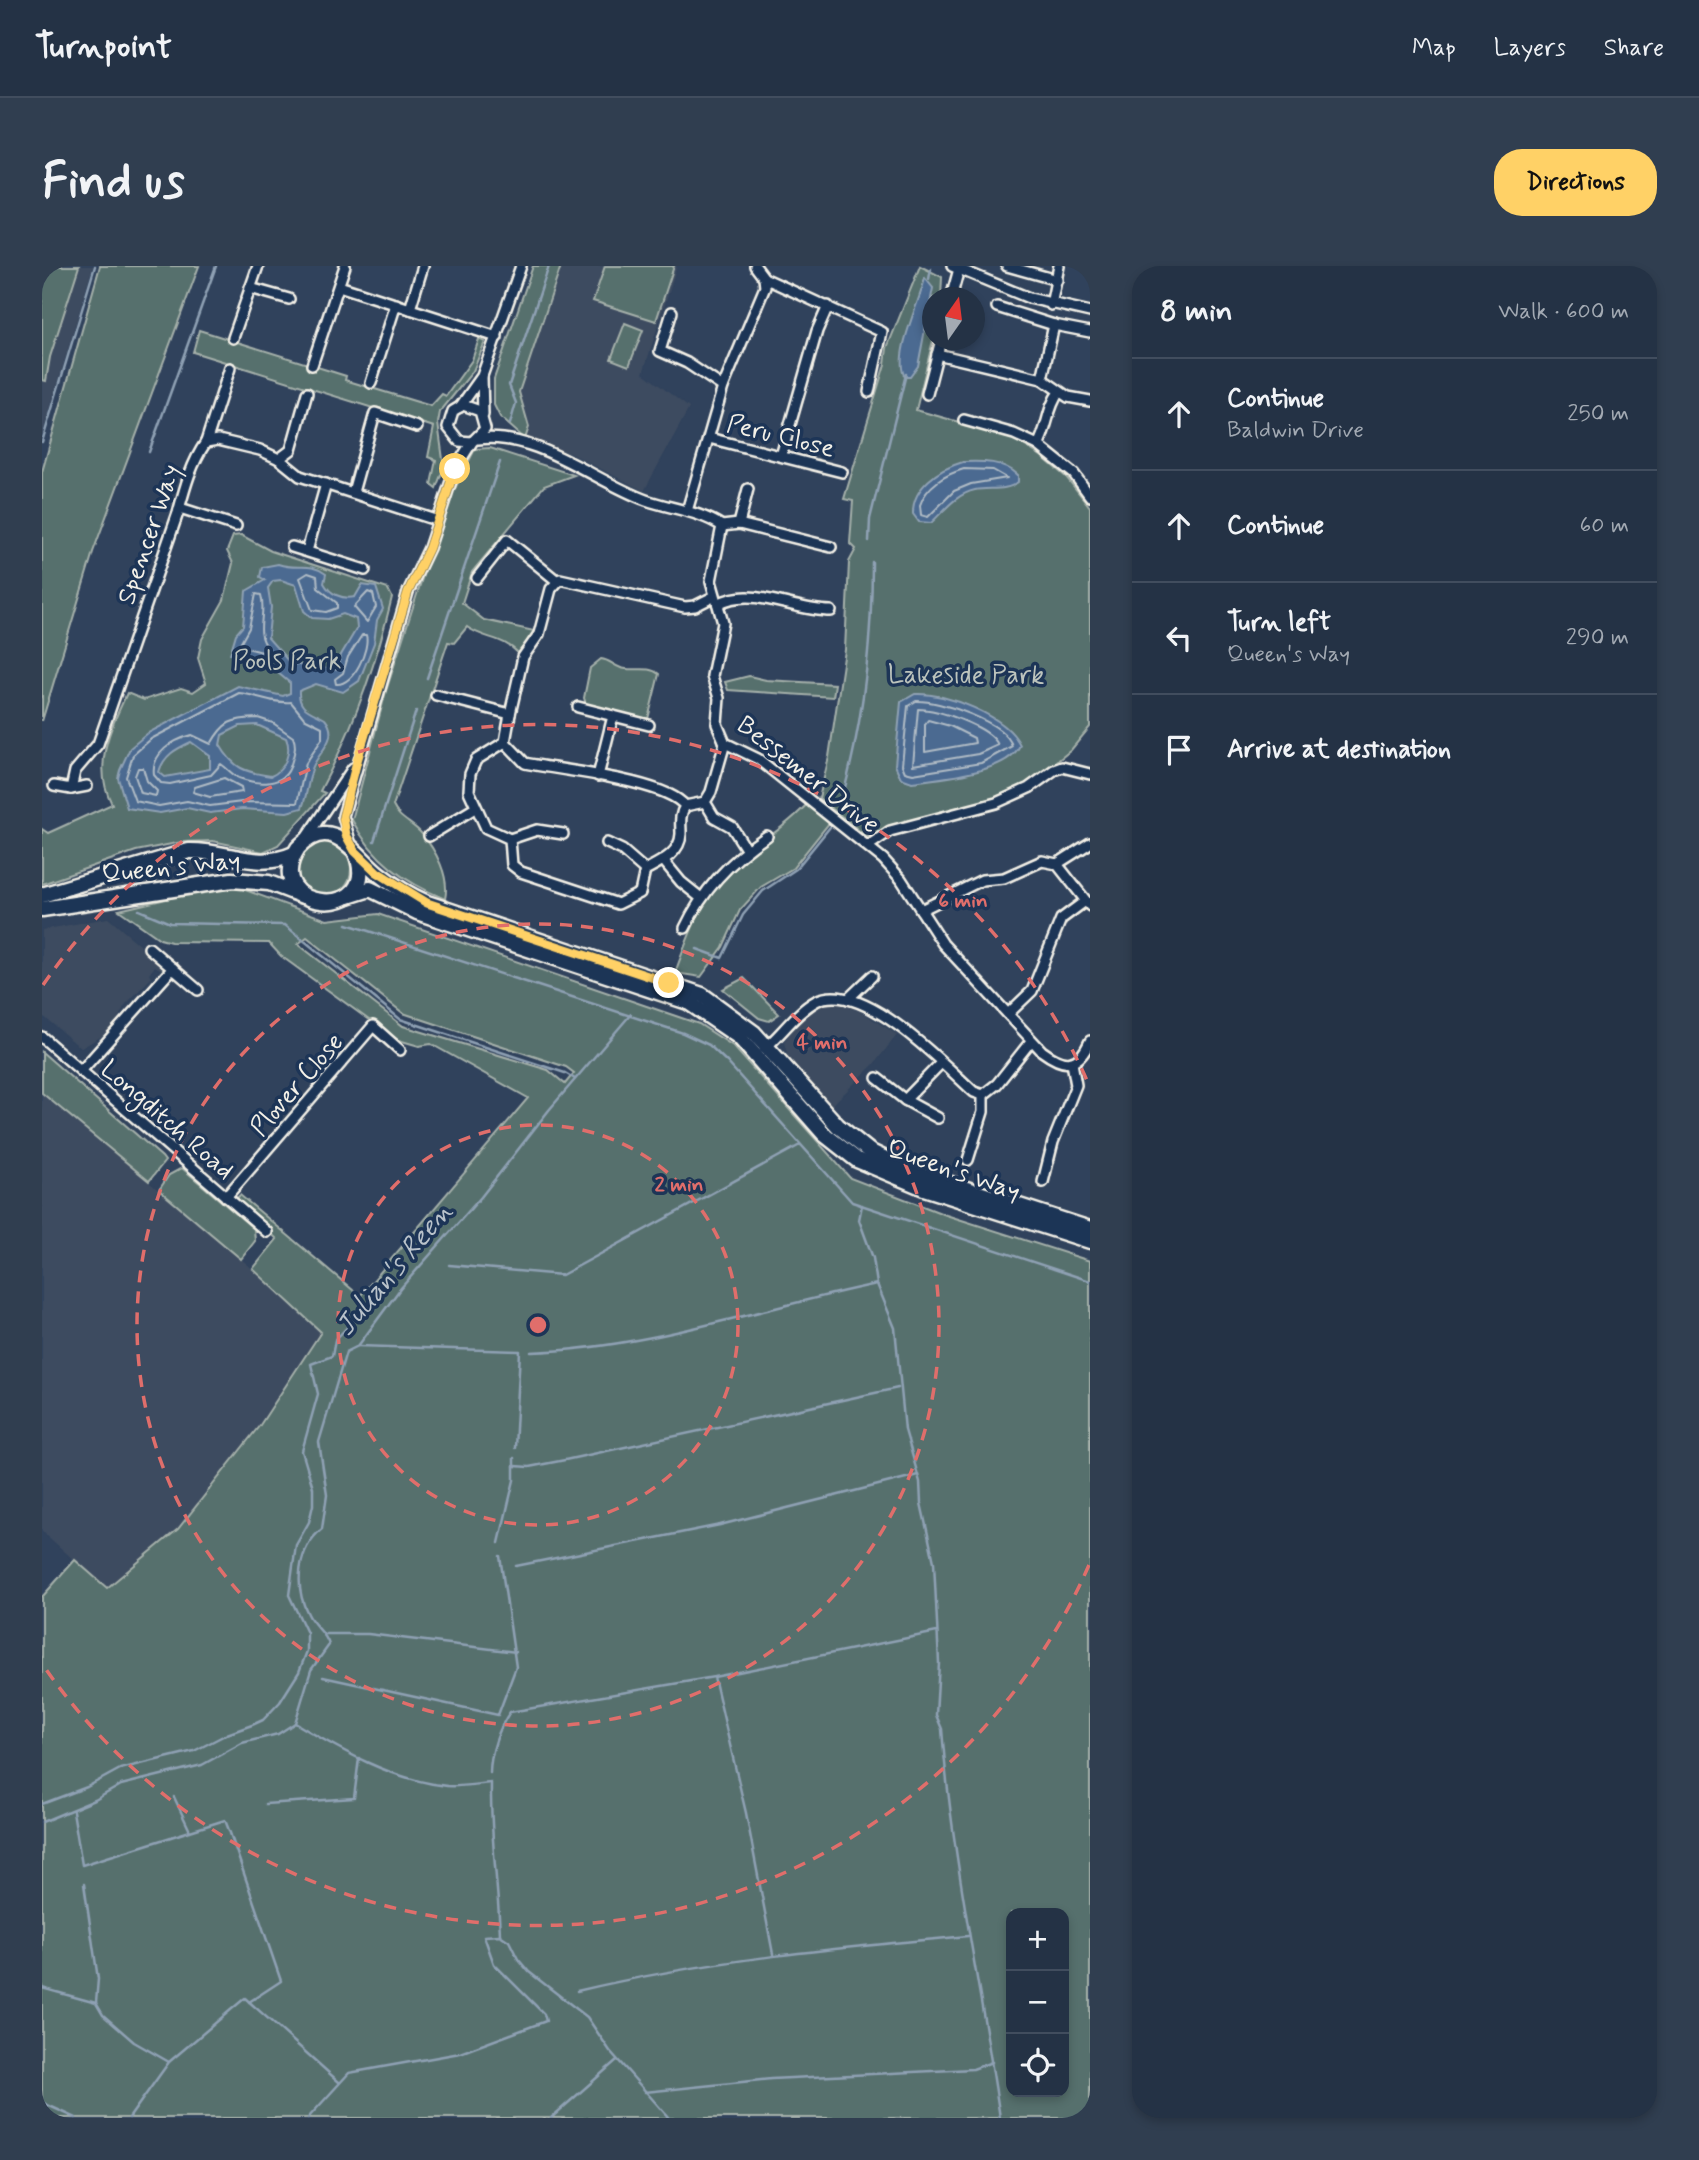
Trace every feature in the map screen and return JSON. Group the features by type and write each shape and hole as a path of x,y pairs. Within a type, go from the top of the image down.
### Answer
{"main road":[{"name":"Queen's Way","path":"42,895 189,851 209,850 270,863 320,835 330,835 353,849 391,884 427,903 702,995 722,1007 838,1126 886,1161 1090,1229"},
{"path":"298,848 291,873 304,897"},
{"path":"340,900 349,895 358,879 359,859 353,849"},
{"name":"Queen's Way","path":"42,909 232,880 269,883 321,903 340,900 359,890 370,889 417,912 688,1002 762,1050 824,1134 874,1169 924,1188 1090,1241"}],"street":[{"path":"233,338 258,266"},
{"path":"312,365 345,266"},
{"path":"410,309 423,266"},
{"path":"460,407 481,376 521,266"},
{"path":"755,266 764,278 882,332 869,392"},
{"path":"1007,266 1057,280"},
{"path":"1051,304 1059,266"},
{"path":"953,287 956,268 1051,304 1090,312"},
{"path":"687,511 723,387 765,287 764,278"},
{"path":"339,286 497,337"},
{"path":"250,288 289,299"},
{"path":"371,383 396,304"},
{"path":"781,456 817,331 828,306"},
{"path":"997,307 1054,325 1090,332"},
{"path":"672,312 660,351 687,363 723,387"},
{"path":"1042,379 1054,325"},
{"path":"927,394 938,350"},
{"path":"937,354 1042,379 1053,384 1059,392 1068,397 1090,401"},
{"path":"206,442 230,368"},
{"path":"353,849 343,816 357,761 408,592 426,558 436,520 455,469 475,441 484,419 481,376"},
{"path":"1038,445 1045,433 1052,402 1059,392"},
{"path":"279,459 291,450 307,393"},
{"path":"455,469 454,438 448,421 453,411 470,405 500,438"},
{"path":"353,492 375,413 417,426"},
{"path":"964,421 1005,432 1038,445 1068,469 1090,496"},
{"path":"454,438 475,441 500,438 574,463 645,500 704,515 722,526 739,524 831,547"},
{"name":"Peru Close","path":"709,438 842,472"},
{"name":"Spencer Way","path":"71,789 75,771 98,744 180,508 194,459 206,442 237,443 279,459 300,476 436,520"},
{"path":"307,551 326,484"},
{"path":"739,524 748,489"},
{"path":"180,508 236,526"},
{"name":"Bessemer Drive","path":"722,526 712,572 715,600 723,623 712,679 719,698 717,724 725,743 758,759 892,868 943,944 1031,1041 1046,1055 1072,1063"},
{"path":"477,578 507,540 556,580 573,580 685,607 746,595 807,609 831,611"},
{"path":"292,547 365,570"},
{"path":"505,742 523,657 539,634 556,580"},
{"path":"436,695 510,713"},
{"path":"578,707 649,726"},
{"path":"598,776 613,716"},
{"path":"505,742 524,763 598,776 671,794 685,806"},
{"path":"505,742 481,755 473,766 469,791 475,808 490,831 510,839 537,831 563,834"},
{"path":"685,806 705,802 711,792 725,743"},
{"path":"298,848 357,761"},
{"path":"868,846 890,831 996,803 1029,788 1054,769 1062,767 1090,774"},
{"path":"54,786 71,789 87,786"},
{"path":"705,802 715,817 732,827 746,849"},
{"path":"645,870 663,860 679,842 680,817 685,806"},
{"path":"429,836 475,808"},
{"path":"685,928 701,898 746,849 767,836"},
{"path":"510,839 510,859 516,870 584,891 611,904 627,902 635,897 642,886 645,870"},
{"path":"607,843 622,850 645,870"},
{"path":"1057,864 1090,843"},
{"path":"663,860 681,882 701,898"},
{"path":"921,910 982,880 1004,878 1042,861 1057,864 1087,904 1061,919 1032,991 1008,1014"},
{"path":"149,948 198,990"},
{"path":"80,1071 173,968"},
{"path":"848,999 872,976"},
{"path":"762,1050 814,1002 836,997 848,999 884,1017 974,1091 983,1095"},
{"name":"Plover Close","path":"226,1197 373,1026 400,1050"},
{"name":"Longditch Road","path":"42,1037 267,1232"},
{"path":"968,1160 982,1112 983,1095 997,1084 1031,1041"},
{"path":"1043,1182 1053,1142 1076,1085 1072,1063 1082,1057 1090,1041"},
{"path":"905,1100 941,1063"},
{"path":"877,1078 905,1100 938,1118"}],"shaded area":[{"path":"42,266 93,266 42,436"},
{"path":"561,266 677,266 643,373 689,408 644,491 572,454 525,439 519,392"},
{"path":"108,918 168,969 165,972 155,966 149,974 151,978 125,1005 111,1031 81,1048 42,1015 42,930"},
{"path":"837,1003 860,1011 897,1035 873,1065 830,1107 789,1060 784,1042 796,1025 817,1005"},
{"path":"42,1093 247,1264 321,1332 260,1425 178,1529 106,1589 42,1531"}],"green space":[{"path":"42,266 79,266 50,357 46,381 42,380"},
{"path":"100,266 199,266 93,552 42,721 42,472"},
{"path":"533,266 561,266 519,392 529,427 525,439 500,417 494,405 494,379"},
{"path":"605,266 674,266 656,321 593,301"},
{"name":"Lakeside Park","path":"920,266 942,277 942,287 922,287 922,350 931,350 916,410 1009,436 1041,456 1066,477 1090,507 1090,727 1071,750 1030,783 995,798 867,837 819,798 829,757 845,650 849,562 856,549 850,543 853,501 844,499 885,364 887,348"},
{"path":"625,323 643,330 629,366 611,359"},
{"path":"199,330 431,406 442,394 446,396 472,360 479,339 485,342 473,371 440,412 438,423 444,467 436,488 431,484 436,460 428,457 434,427 193,352"},
{"path":"490,448 574,475 544,486 472,572 462,603 484,620 534,631 534,634 518,653 506,644 467,627 454,643 448,642 393,806 432,847 444,873 445,899 416,885 391,868 370,847 352,820 386,691 444,510 475,449"},
{"name":"Pools Park","path":"241,535 271,551 388,589 392,597 362,696 320,791 325,793 278,845 263,852 213,841 182,842 136,851 42,884 42,829 48,833 112,804 106,790 103,762 110,734 127,693 144,700 181,688 193,692 206,683 198,658 202,639 224,600 233,563 227,551 233,536"},
{"path":"601,659 621,668 650,670 659,674 648,719 586,704 584,698 590,668"},
{"path":"749,676 766,680 835,684 833,697 728,690 725,682"},
{"path":"808,803 830,822 793,868 761,887 740,910 723,947 701,977 675,973 697,918 720,881 739,860 789,822"},
{"path":"324,842 343,850 351,869 343,888 324,896 305,888 297,869 305,850"},
{"path":"240,888 327,920 378,914 699,1024 733,1046 850,1178 946,1215 1090,1261 1090,2118 42,2118 42,1597 75,1560 107,1588 178,1529 260,1425 321,1332 253,1269 277,1239 235,1200 240,1195 360,1296 528,1098 431,1044 419,1046 395,1039 281,956 269,943 171,942 160,939 119,910 192,893","holes":["307,937 403,1013 566,1067 574,1073 565,1084 548,1070 403,1026 298,944"]},
{"path":"744,978 779,1014 769,1021 759,1018 723,989"},
{"path":"42,1052 162,1157 165,1161 149,1181 42,1093"},
{"path":"182,1168 254,1229 255,1241 241,1259 159,1190 169,1175"}],"water":[{"path":"925,278 932,287 922,287"},
{"path":"922,288 922,345 918,366 910,377 905,377 902,356"},
{"path":"963,462 999,464 1018,475 1018,482 1003,488 968,492 931,523 919,522 913,514 917,495 922,488 936,474"},
{"path":"278,564 320,570 326,574 324,583 330,590 346,598 355,597 362,585 376,587 383,609 377,620 374,643 359,681 343,692 316,684 299,691 303,706 325,719 330,733 312,769 302,808 287,812 242,809 210,813 187,808 160,813 127,808 118,778 120,770 130,748 148,733 238,686 283,696 290,693 290,683 278,673 275,660 230,654 236,634 243,626 246,591 265,580 260,577 262,567","holes":["281,580 296,585 304,611 312,618 328,619 343,614 356,619 357,628 341,655 337,670 291,664 268,638 271,607 268,588 273,581","257,725 286,738 288,755 280,770 271,776 254,773 241,768 230,759 220,745 222,735 240,726","191,742 210,756 210,769 165,777 159,772 171,753"]},
{"path":"915,694 942,697 974,708 1002,725 1013,734 1020,745 1002,762 988,768 912,782 901,778 895,765 901,702"}],"waterway":[{"path":"42,442 95,266"},
{"path":"149,452 216,266"},
{"path":"510,424 516,403 509,385 549,266"},
{"path":"929,279 931,269"},
{"path":"869,541 870,519 906,374"},
{"path":"427,678 500,462"},
{"path":"842,799 856,741 865,682 872,562"},
{"path":"374,841 416,711"},
{"path":"697,949 722,958 743,915 763,891 796,869 830,827"},
{"path":"139,910 170,923 285,925 400,1019 565,1073 575,1079"},
{"path":"347,924 683,1033 709,1045 852,1202 1090,1281"},
{"name":"Julian's Reen","path":"42,1822 95,1800 121,1785 202,1765 242,1743 278,1734 295,1723 311,1670 329,1645 308,1614 301,1592 300,1569 307,1547 322,1529 327,1495 319,1442 346,1352 358,1346 400,1289 481,1197 549,1110 631,1014"},
{"path":"449,1265 562,1275 800,1145"},
{"path":"862,1205 859,1220 873,1258 877,1284 895,1328 905,1430 920,1482 921,1503 934,1562 939,1663 936,1715 942,1729 960,1875 1000,2118"},
{"path":"531,1352 574,1349 661,1335 877,1284"},
{"path":"42,1804 87,1787 120,1769 194,1751 263,1720 280,1702 299,1672 307,1651 307,1633 289,1595 296,1545 309,1522 313,1505 313,1488 302,1451 318,1394 311,1364 332,1356 335,1340 354,1320"},
{"path":"358,1346 520,1351 515,1448"},
{"path":"514,1466 529,1467 565,1460 898,1388"},
{"path":"499,1543 514,1480 514,1458"},
{"path":"516,1566 720,1525 918,1475"},
{"path":"323,1677 498,1715 516,1667 500,1556"},
{"path":"490,1773 496,1741 510,1712 714,1677 937,1632"},
{"path":"326,1634 368,1634 516,1652"},
{"path":"714,1677 746,1813 773,1954"},
{"path":"295,1723 349,1754 407,1778 447,1786 491,1783 500,1935"},
{"path":"265,1804 354,1798 359,1758"},
{"path":"174,1797 190,1831 225,1820 230,1833 281,1981 249,2002"},
{"path":"73,1811 82,1865 190,1831"},
{"path":"84,1884 98,1979 96,2003 103,2015 134,2042 169,2062"},
{"path":"308,2118 349,2073 460,2053 546,2021 544,2014 494,1964 484,1936 500,1935 509,1941 518,1959 529,1972 587,2017 610,2051 669,2118"},
{"path":"577,1991 723,1963 968,1936"},
{"path":"42,1988 96,2003"},
{"path":"129,2118 169,2062 245,1998 339,2082"},
{"path":"551,2118 617,2060"},
{"path":"645,2092 771,2079 973,2069 992,2062"},
{"path":"43,2103 76,2118"}],"route":[{"path":"455,469 422,568 408,592 357,761 343,816 346,835 365,862 391,884 427,903 669,983"}]}
